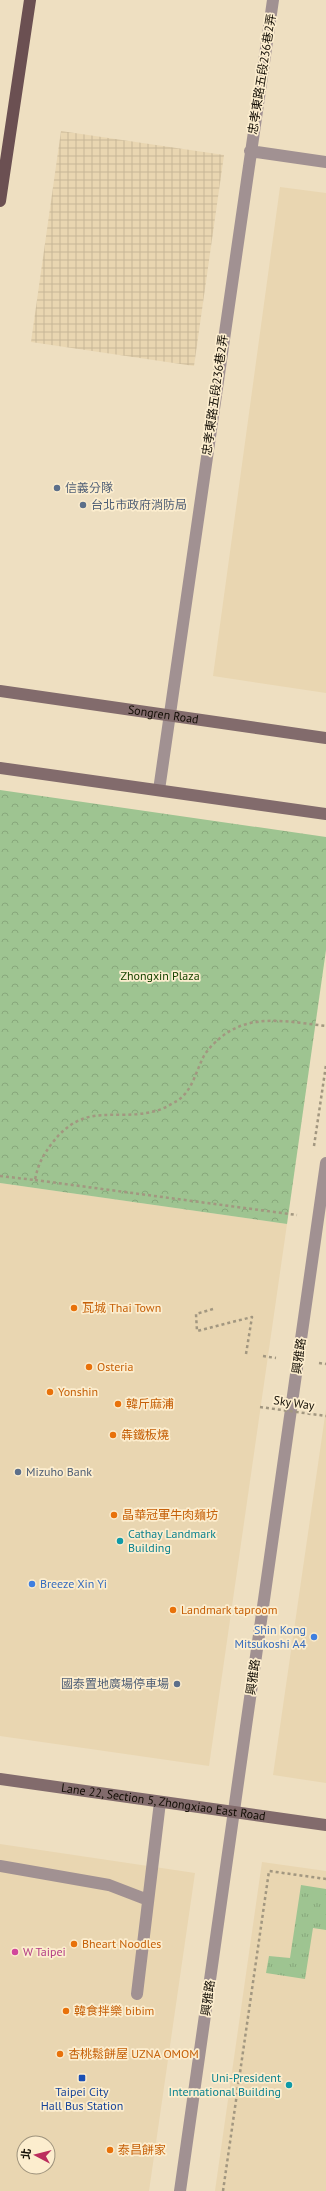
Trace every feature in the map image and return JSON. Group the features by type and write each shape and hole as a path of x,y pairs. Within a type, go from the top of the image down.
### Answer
{"main road":[{"path":"0,202 30,0"}],"street":[{"name":"忠孝東路五段236巷2弄","path":"159,790 250,150 273,0"},
{"path":"250,150 326,162"},
{"name":"Songren Road","path":"0,691 326,738"},
{"path":"0,768 326,814"},
{"name":"興雅路","path":"180,2191 326,1163"},
{"name":"Lane 22, Section 5, Zhongxiao East Road","path":"0,1778 326,1825"},
{"path":"137,1994 160,1802"},
{"path":"0,1866 109,1885 148,1900"}],"path":[{"path":"36,1180 38,1163 46,1150 72,1123 102,1114 136,1114 156,1111 179,1100 195,1081 202,1059 214,1043 228,1031 257,1020 280,1020 326,1026"},
{"path":"314,1148 326,1065"},
{"path":"0,1176 304,1216"},
{"path":"214,1309 196,1314 197,1331 252,1317 246,1354"},
{"name":"Sky Way","path":"260,1407 326,1416"},
{"path":"223,2191 269,1871 326,1879"}],"shaded area":[{"path":"61,131 224,155 194,366 31,342"},
{"path":"280,187 326,193 326,693 213,676"},
{"name":"Cathay Landmark Building","path":"0,1183 287,1224 209,1766 0,1736"},
{"path":"326,1409 326,1783 273,1775"},
{"name":"Taipei City Hall Bus Station","path":"0,1844 195,1873 149,2191 0,2191"},
{"path":"262,1862 326,1871 326,2191 215,2191"}],"green space":[{"name":"Zhongxin Plaza","path":"0,790 326,837 326,950 287,1224 0,1183"},
{"path":"301,1885 326,1889 326,1930 313,1928 305,1979 266,1973 269,1956 290,1958"}],"place":[{"name":"信義分隊","path":"57,488"},
{"name":"台北市政府消防局","path":"83,505"},
{"name":"瓦城 Thai Town","path":"74,1308"},
{"name":"Osteria","path":"89,1367"},
{"name":"Yonshin","path":"50,1392"},
{"name":"韓斤麻浦","path":"118,1404"},
{"name":"犇鐵板燒","path":"113,1435"},
{"name":"Mizuho Bank","path":"18,1472"},
{"name":"晶華冠軍牛肉麺坊","path":"114,1515"},
{"name":"Cathay Landmark Building","path":"120,1541"},
{"name":"Breeze Xin Yi","path":"32,1584"},
{"name":"Landmark taproom","path":"173,1610"},
{"name":"Shin Kong Mitsukoshi A4","path":"314,1637"},
{"name":"國泰置地廣場停車場","path":"177,1684"},
{"name":"Bheart Noodles","path":"74,1944"},
{"name":"W Taipei","path":"15,1952"},
{"name":"韓食拌樂 bibim","path":"66,2011"},
{"name":"杏桃鬆餅屋 UZNA OMOM","path":"60,2054"},
{"name":"Taipei City Hall Bus Station","path":"82,2078"},
{"name":"Uni-President International Building","path":"289,2085"},
{"name":"泰昌餅家","path":"110,2150"}]}
